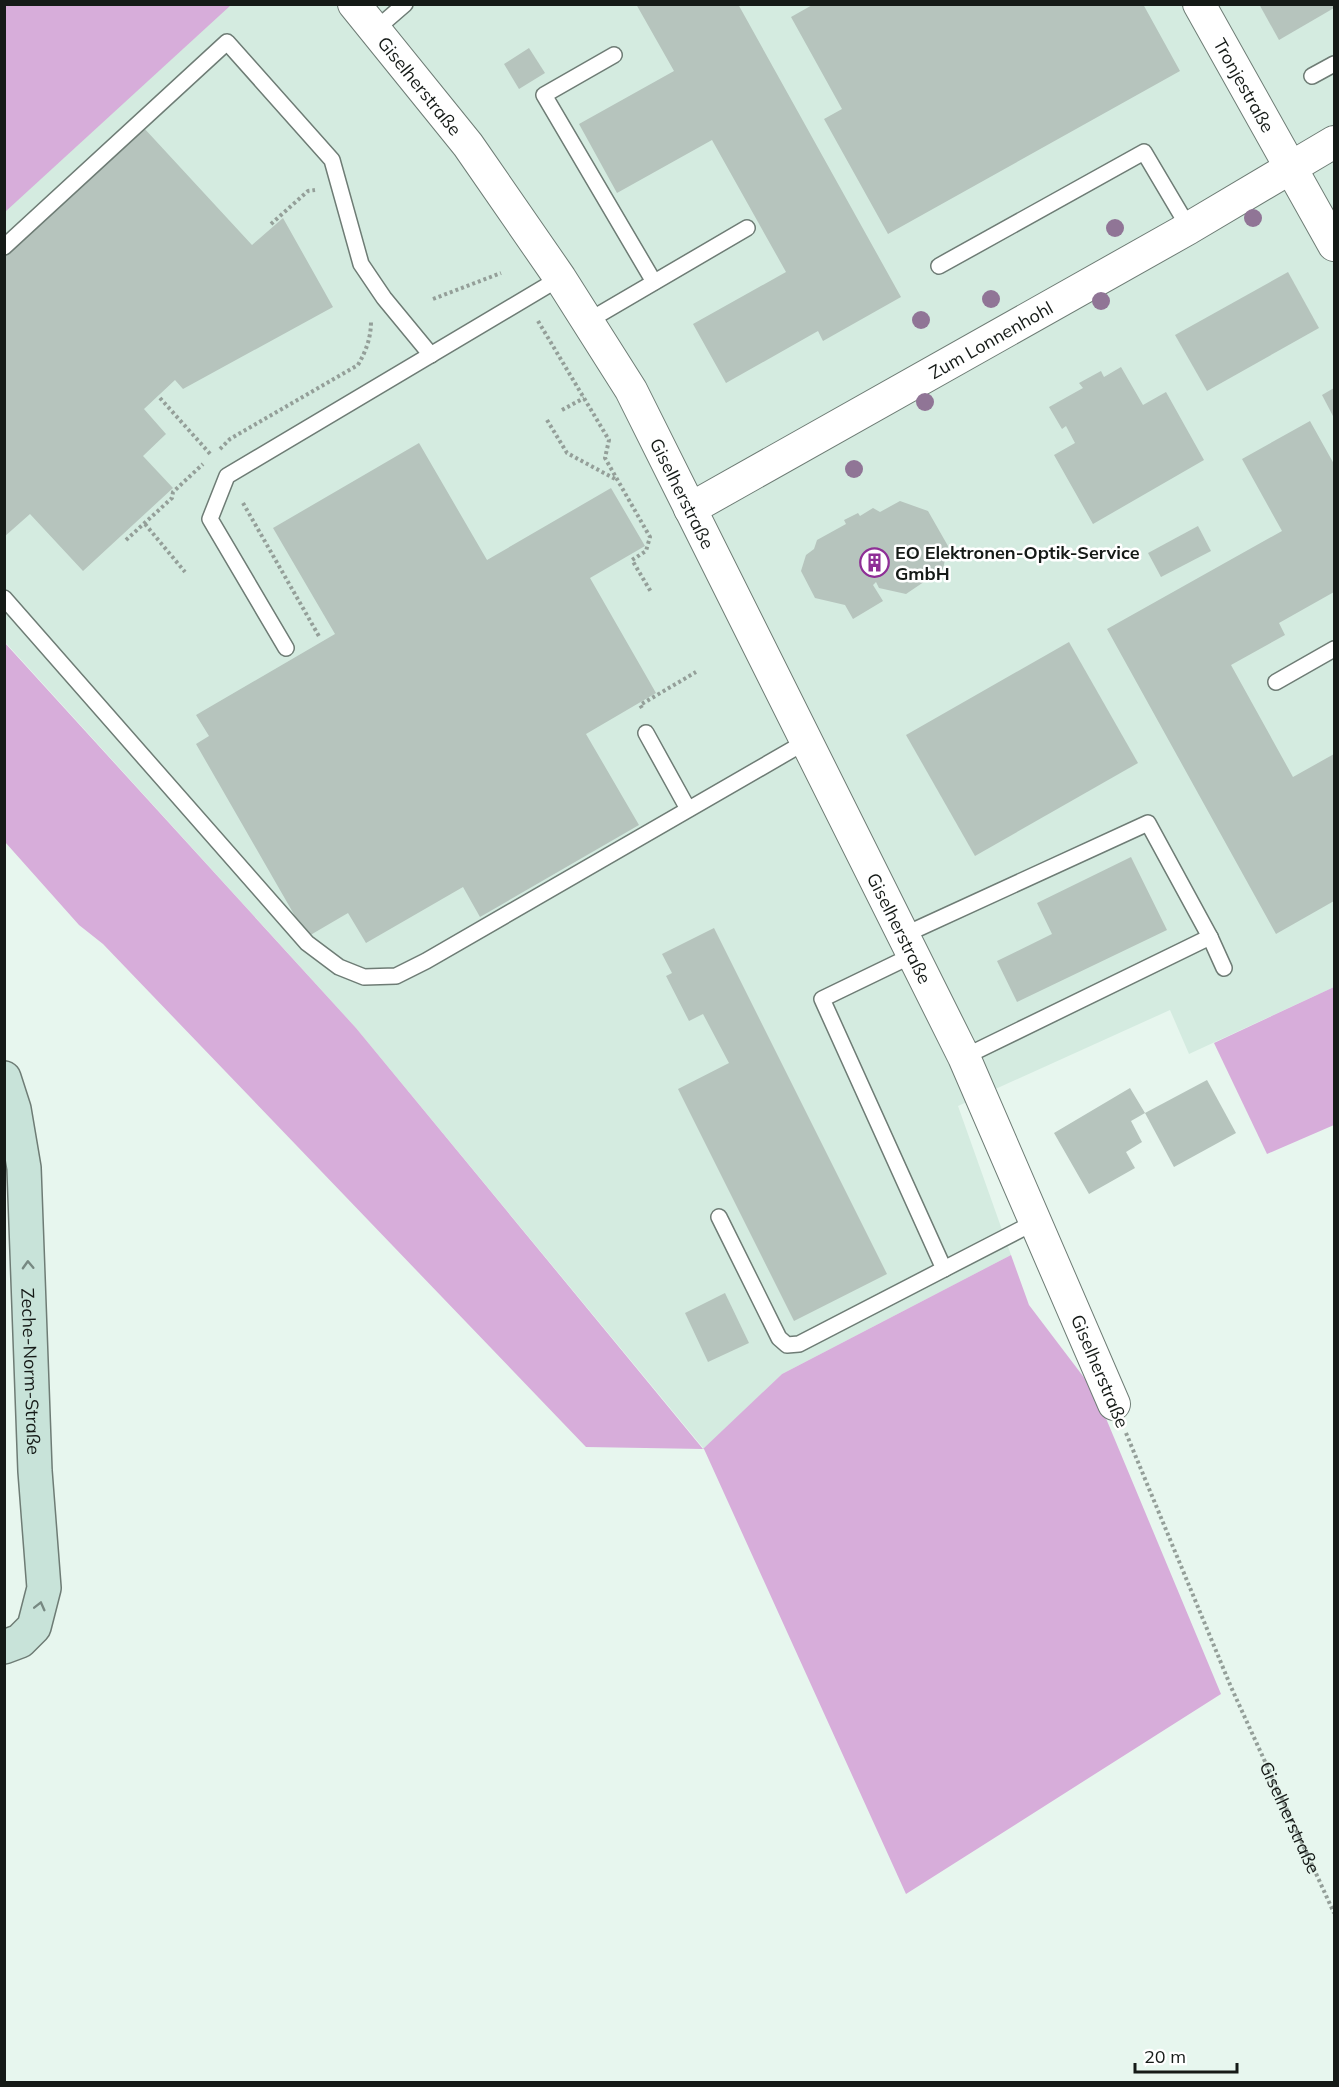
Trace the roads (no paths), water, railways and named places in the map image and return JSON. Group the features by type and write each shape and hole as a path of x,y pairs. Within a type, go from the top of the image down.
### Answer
{"main road":[{"name":"Zeche-Norm-Straße","path":"4,1078 14,1108 24,1168 35,1471 44,1588 34,1627 20,1641 4,1647"}],"street":[{"name":"Giselherstraße","path":"354,4 468,145 560,278 631,390 964,1057 1114,1404"},
{"name":"Tronjestraße","path":"1199,4 1290,168"},
{"name":"Zum Lonnenhohl","path":"690,509 1189,228 1335,142"},
{"path":"1290,168 1335,245"}],"lane":[{"path":"375,30 405,4"},
{"path":"4,247 227,42 332,160 361,264 384,298 431,355"},
{"path":"614,55 544,95 654,282"},
{"path":"1312,76 1335,64"},
{"path":"939,266 1144,152 1189,228"},
{"path":"588,321 747,228"},
{"path":"286,648 210,519 227,476 560,278"},
{"path":"4,598 307,943 339,967 364,977 396,976 807,741"},
{"path":"1276,682 1335,649"},
{"path":"646,734 688,809"},
{"path":"944,1269 822,999 908,945 1148,823 1210,937 1224,968"},
{"path":"964,1057 1210,937"},
{"path":"719,1217 779,1338 787,1345 799,1344 1035,1222"}],"place":[{"name":"EO Elektronen-Optik-Service GmbH","path":"874,562"}]}
